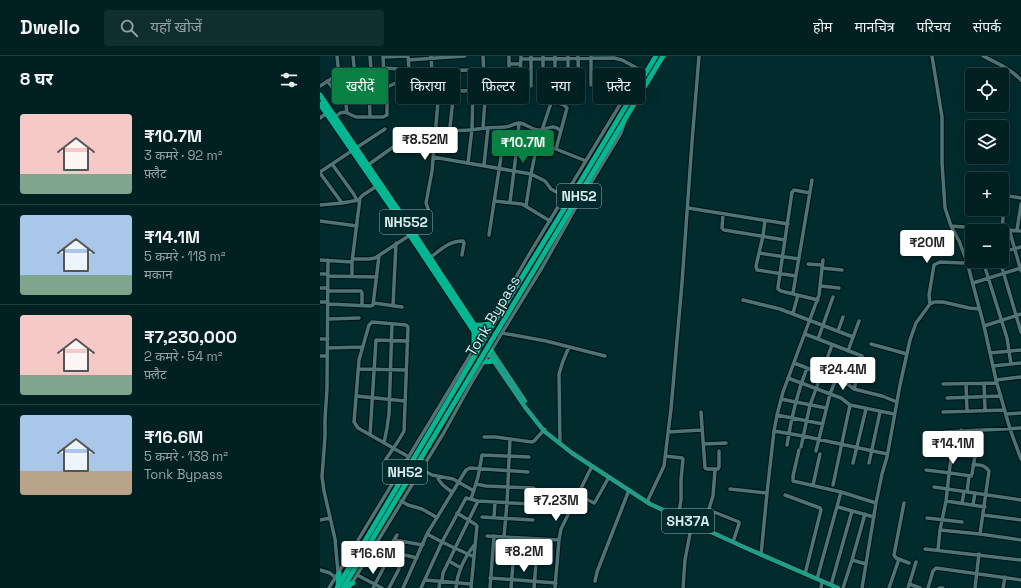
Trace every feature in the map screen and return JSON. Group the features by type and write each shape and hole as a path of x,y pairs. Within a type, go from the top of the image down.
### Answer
{"highway":[{"name":"NH52","path":"646,73 656,56"},
{"name":"Tonk Bypass","path":"340,587 482,361 494,335 663,56"},
{"name":"NH552","path":"320,95 377,186 430,258 475,324 481,338 490,352"},
{"name":"NH552","path":"320,104 368,165 474,331 481,338"},
{"name":"NH52","path":"340,587 489,331 628,104"},
{"path":"475,324 489,324"},
{"path":"474,331 474,349"},
{"path":"482,361 495,361"},
{"path":"337,576 340,587 351,586"}],"main road":[{"name":"SH37A","path":"490,352 525,407 544,430 572,454 647,502 732,542 838,588"},
{"name":"SH37A","path":"490,352 544,430"}],"street":[{"path":"337,56 338,68"},
{"path":"353,56 354,68"},
{"path":"370,56 370,68"},
{"path":"384,68 383,57 395,56 408,58 465,56"},
{"path":"483,56 484,68"},
{"path":"509,56 509,68"},
{"path":"647,502 664,466 668,432 682,283 699,56"},
{"path":"932,56 942,117 942,163 945,208 951,226 965,257"},
{"path":"983,56 1007,69 1021,80"},
{"path":"432,57 433,68"},
{"path":"543,57 543,68"},
{"path":"555,57 555,68"},
{"path":"568,57 568,68"},
{"path":"578,57 578,68"},
{"path":"591,57 591,85"},
{"path":"520,68 521,58 614,57 646,73"},
{"path":"408,58 409,68"},
{"path":"531,58 531,86"},
{"path":"509,64 520,64"},
{"path":"320,86 332,78"},
{"path":"327,81 332,87"},
{"path":"346,104 347,113"},
{"path":"370,104 370,117"},
{"path":"335,117 342,112 356,117 383,117 387,115 387,104"},
{"path":"320,260 373,259 411,233 430,216 426,203 432,171 438,104"},
{"path":"453,104 450,129 454,131 504,127 519,123 538,130 555,127 561,132"},
{"path":"468,163 472,129 473,104"},
{"path":"483,128 484,104"},
{"path":"526,206 537,145 550,104"},
{"path":"556,150 566,107 560,104"},
{"path":"329,588 481,338 527,258 620,104"},
{"path":"320,118 327,114"},
{"path":"351,586 421,469 482,361 490,352 621,133 626,118"},
{"path":"510,202 519,123"},
{"path":"484,166 488,128"},
{"path":"342,203 320,173 385,129"},
{"path":"368,165 396,145"},
{"path":"537,145 586,161"},
{"path":"433,157 531,174 545,181 551,189 565,196"},
{"path":"489,235 501,157"},
{"path":"332,164 358,200"},
{"path":"793,313 796,276 812,180"},
{"path":"352,276 358,200 363,194 377,186"},
{"path":"810,193 795,190 793,191 778,289 818,300"},
{"path":"1009,196 1021,198"},
{"path":"320,205 358,200"},
{"path":"494,201 518,203 526,206 550,221"},
{"path":"972,283 1021,269 1009,229 1019,230 1021,204"},
{"path":"688,208 788,224"},
{"path":"723,214 722,229 785,240"},
{"path":"320,221 357,226"},
{"path":"765,221 756,266 757,270 796,276"},
{"path":"951,226 965,228"},
{"path":"430,258 452,242 462,241 464,242 462,255"},
{"path":"393,306 396,244"},
{"path":"1009,250 1021,247"},
{"path":"759,253 799,259"},
{"path":"374,304 379,256"},
{"path":"328,260 328,389 321,477 335,539 337,576"},
{"path":"761,555 777,415 788,378 818,300 821,286 823,260"},
{"path":"930,304 929,295 934,265 940,262 965,262"},
{"path":"808,264 842,270"},
{"path":"968,268 1010,429 1021,459"},
{"path":"985,268 1006,338 1011,364"},
{"path":"1002,268 1021,332"},
{"path":"320,274 377,277"},
{"path":"821,286 839,288"},
{"path":"320,288 361,291 362,306"},
{"path":"818,340 833,297"},
{"path":"743,300 793,313 853,337"},
{"path":"320,302 362,306 370,306 374,304 402,307"},
{"path":"862,588 876,503 894,414 910,340 916,323 930,304 934,302 943,302 978,309"},
{"path":"984,326 1021,314"},
{"path":"838,331 843,317"},
{"path":"328,319 359,318"},
{"path":"848,351 859,321"},
{"path":"386,459 393,448 404,431 408,328 407,326 374,322 370,323 359,360 354,422 358,428 393,448 408,457"},
{"path":"384,443 390,400 392,324"},
{"path":"502,332 546,341 605,356"},
{"path":"805,334 863,358 854,389"},
{"path":"320,339 328,339"},
{"path":"370,435 376,340 408,341"},
{"path":"871,344 907,354"},
{"path":"832,345 810,405 793,481 841,492 876,503"},
{"path":"327,348 363,347"},
{"path":"560,444 559,374 569,347"},
{"path":"990,353 1021,350"},
{"path":"320,356 328,356"},
{"path":"993,366 1021,363"},
{"path":"794,364 846,383 854,389 882,396 897,402"},
{"path":"787,445 788,434 796,402 807,368"},
{"path":"358,369 406,370"},
{"path":"943,384 984,383 1021,377"},
{"path":"788,378 845,400 850,405 894,414"},
{"path":"816,451 826,408 836,379"},
{"path":"984,383 985,410"},
{"path":"966,384 967,411"},
{"path":"356,396 405,401"},
{"path":"947,398 1001,396"},
{"path":"781,399 826,408"},
{"path":"833,485 850,405"},
{"path":"853,463 866,409"},
{"path":"943,412 985,410 1021,413"},
{"path":"701,412 705,468 720,468 719,451"},
{"path":"869,463 880,412"},
{"path":"777,415 823,424"},
{"path":"974,456 951,455 946,451 945,432 1021,428"},
{"path":"484,437 496,437 532,442 544,430"},
{"path":"668,432 702,430"},
{"path":"961,430 962,455"},
{"path":"962,503 969,476 972,476 974,456 977,455 976,430"},
{"path":"774,431 887,454"},
{"path":"504,537 510,439"},
{"path":"703,444 726,443"},
{"path":"1015,444 1021,443"},
{"path":"813,485 820,454"},
{"path":"320,455 323,462"},
{"path":"471,499 480,470 482,455 529,457"},
{"path":"938,550 950,473 951,455"},
{"path":"665,456 683,459 681,500 678,517"},
{"path":"974,465 982,464 990,471 980,534"},
{"path":"555,588 561,529 592,466"},
{"path":"403,588 436,518 466,470 470,468 508,472 528,472"},
{"path":"421,469 432,476 449,477 474,490"},
{"path":"703,528 714,493 714,469"},
{"path":"926,470 969,476"},
{"path":"437,476 442,485 452,492"},
{"path":"578,495 594,503 609,477"},
{"path":"476,484 486,486 534,488"},
{"path":"934,487 1021,500"},
{"path":"730,489 767,494"},
{"path":"595,581 597,572 629,490"},
{"path":"821,588 820,580 841,492"},
{"path":"973,505 975,493"},
{"path":"785,495 820,508 821,510 805,574"},
{"path":"421,588 442,542 465,499 468,498 478,501 530,504"},
{"path":"401,501 408,505 422,509 436,518"},
{"path":"439,588 443,573 478,501"},
{"path":"946,501 984,507"},
{"path":"494,517 495,502"},
{"path":"904,503 894,555 896,558 909,563"},
{"path":"838,507 874,517"},
{"path":"709,510 739,522 732,542"},
{"path":"831,585 852,511"},
{"path":"425,580 456,582 471,586 477,526 457,513"},
{"path":"843,588 865,514"},
{"path":"983,515 1021,520"},
{"path":"482,517 533,520"},
{"path":"320,520 330,518"},
{"path":"927,518 962,522"},
{"path":"683,588 692,523"},
{"path":"940,530 1021,540"},
{"path":"428,534 474,557"},
{"path":"383,558 397,535"},
{"path":"487,536 559,540"},
{"path":"490,588 494,536"},
{"path":"511,588 515,538"},
{"path":"534,588 538,539"},
{"path":"394,540 423,545"},
{"path":"377,541 398,556 405,555 417,558"},
{"path":"456,588 456,582 461,568 475,543"},
{"path":"925,549 1021,560"},
{"path":"975,588 979,554"},
{"path":"368,556 384,567 374,586"},
{"path":"389,588 399,569 399,566 396,564 398,556"},
{"path":"889,588 899,559"},
{"path":"852,560 866,564"},
{"path":"449,562 461,568"},
{"path":"916,562 909,586 920,588"},
{"path":"928,588 933,571 936,568 1021,580"},
{"path":"320,570 337,576"},
{"path":"357,575 374,586 382,588"},
{"path":"490,578 556,583"},
{"path":"1003,588 1005,578"}]}
